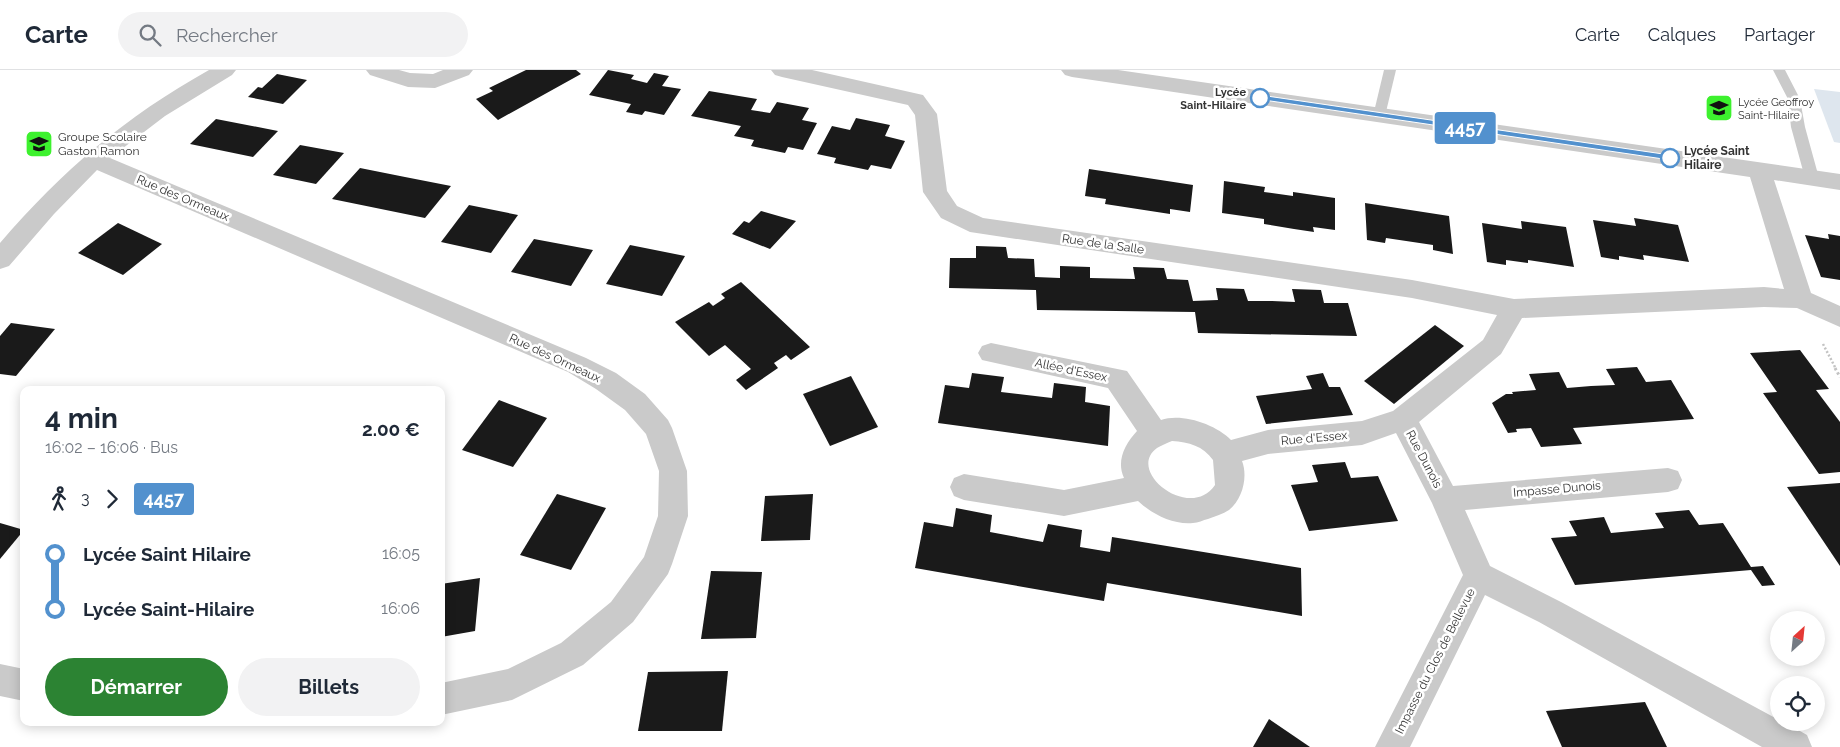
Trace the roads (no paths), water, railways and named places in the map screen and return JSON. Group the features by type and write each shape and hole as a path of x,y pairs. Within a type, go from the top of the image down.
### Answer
{"street":[{"path":"0,260 33,220 94,160 178,96 226,70"},
{"path":"377,70 408,80 435,81 462,70"},
{"name":"Rue de la Salle","path":"782,70 915,100 926,114 935,192 949,212 978,226 1412,289 1514,309"},
{"path":"1072,70 1840,182"},
{"name":"Rue des Ormeaux","path":"94,160 577,365 606,381 635,402 658,428 673,471 673,516 657,564 622,612 572,654 512,684 445,697"},
{"path":"1759,170 1800,299"},
{"path":"1514,309 1764,297 1800,299 1840,316"},
{"name":"Rue Dunois","path":"1479,576 1445,499 1402,420 1492,347 1514,309"},
{"name":"Allée d'Essex","path":"990,353 1117,379 1154,433"},
{"name":"Rue d'Essex","path":"1224,453 1268,442 1362,433 1402,420"},
{"path":"1170,428 1189,430 1213,441 1224,453 1231,467 1230,487 1222,499 1208,508 1191,511 1174,508 1154,499 1136,476 1134,462 1138,448 1146,438 1154,433 1170,428"},
{"name":"Impasse Dunois","path":"1445,499 1668,480"},
{"path":"964,487 1064,503 1143,487"},
{"path":"1479,576 1550,612 1795,747"},
{"name":"Impasse du Clos de Bellevue","path":"1392,747 1479,576"},
{"path":"0,680 20,684"}],"lane":[{"path":"1379,116 1390,70"},
{"path":"1779,70 1794,99 1798,127 1812,178"}],"place":[{"name":"Lycée Saint-Hilaire","path":"1260,98"},
{"name":"Lycée Geoffroy Saint-Hilaire","path":"1719,108"},
{"name":"Groupe Scolaire Gaston Ramon","path":"39,144"},
{"name":"Lycée Saint Hilaire","path":"1670,158"}]}
